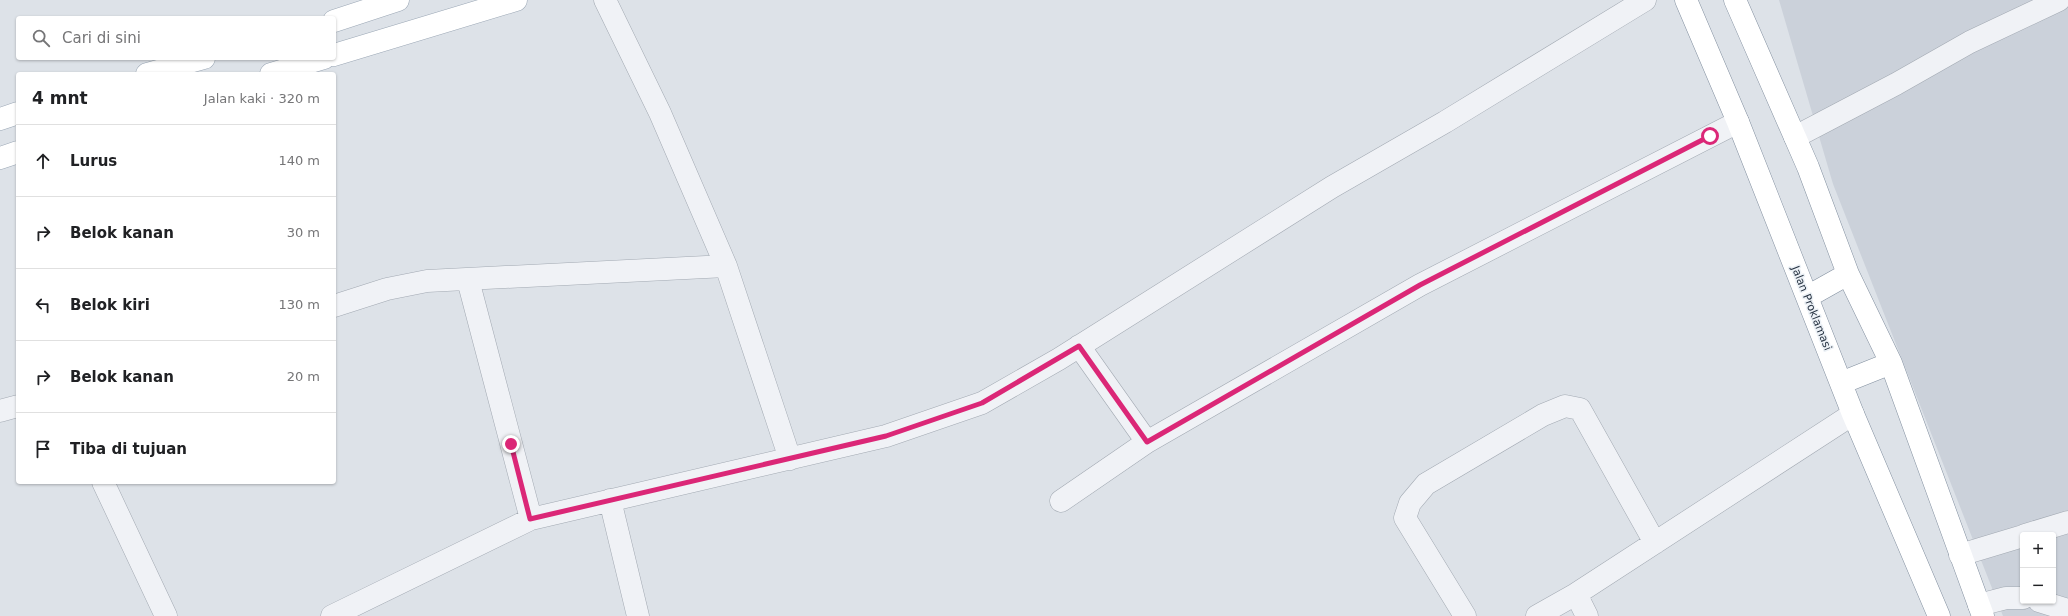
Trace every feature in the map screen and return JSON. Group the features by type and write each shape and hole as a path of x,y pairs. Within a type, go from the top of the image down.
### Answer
{"main road":[{"path":"336,20 398,0"},
{"path":"336,54 516,0"},
{"name":"Jalan Proklamasi","path":"1686,0 1738,122 1853,414 1939,616"},
{"path":"1735,0 1808,167 1848,274 1891,363 1981,610"},
{"path":"154,72 197,60"},
{"path":"278,72 317,60"},
{"path":"0,119 16,114"},
{"path":"0,158 16,153"},
{"path":"1807,297 1848,274"},
{"path":"1841,383 1891,363"}],"street":[{"path":"605,0 660,113 726,266 790,459"},
{"path":"332,616 530,519 886,436 982,403 1079,346 1332,187 1445,122 1645,0"},
{"path":"1795,137 1970,42 2059,0"},
{"path":"1061,500 1147,442 1420,285 1738,122"},
{"path":"336,305 387,289 427,281 726,266"},
{"path":"468,280 530,519"},
{"path":"1079,346 1147,442"},
{"path":"1465,616 1405,518 1410,503 1426,484 1543,415 1565,406 1580,409 1655,543"},
{"path":"0,411 16,407"},
{"path":"1537,616 1576,594 1853,414"},
{"path":"104,484 166,616"},
{"path":"610,500 638,616"},
{"path":"2034,532 2068,522"},
{"path":"1960,555 2020,536"},
{"path":"1576,594 1588,616"},
{"path":"1981,610 2006,598 2020,598"},
{"path":"2049,604 2068,610"}],"shaded area":[{"path":"1779,0 2068,0 2068,616 2003,616 1833,184"}],"route":[{"path":"511,444 530,519 886,436 940,419 982,403 1079,346 1147,442 1420,285 1710,136"}]}
